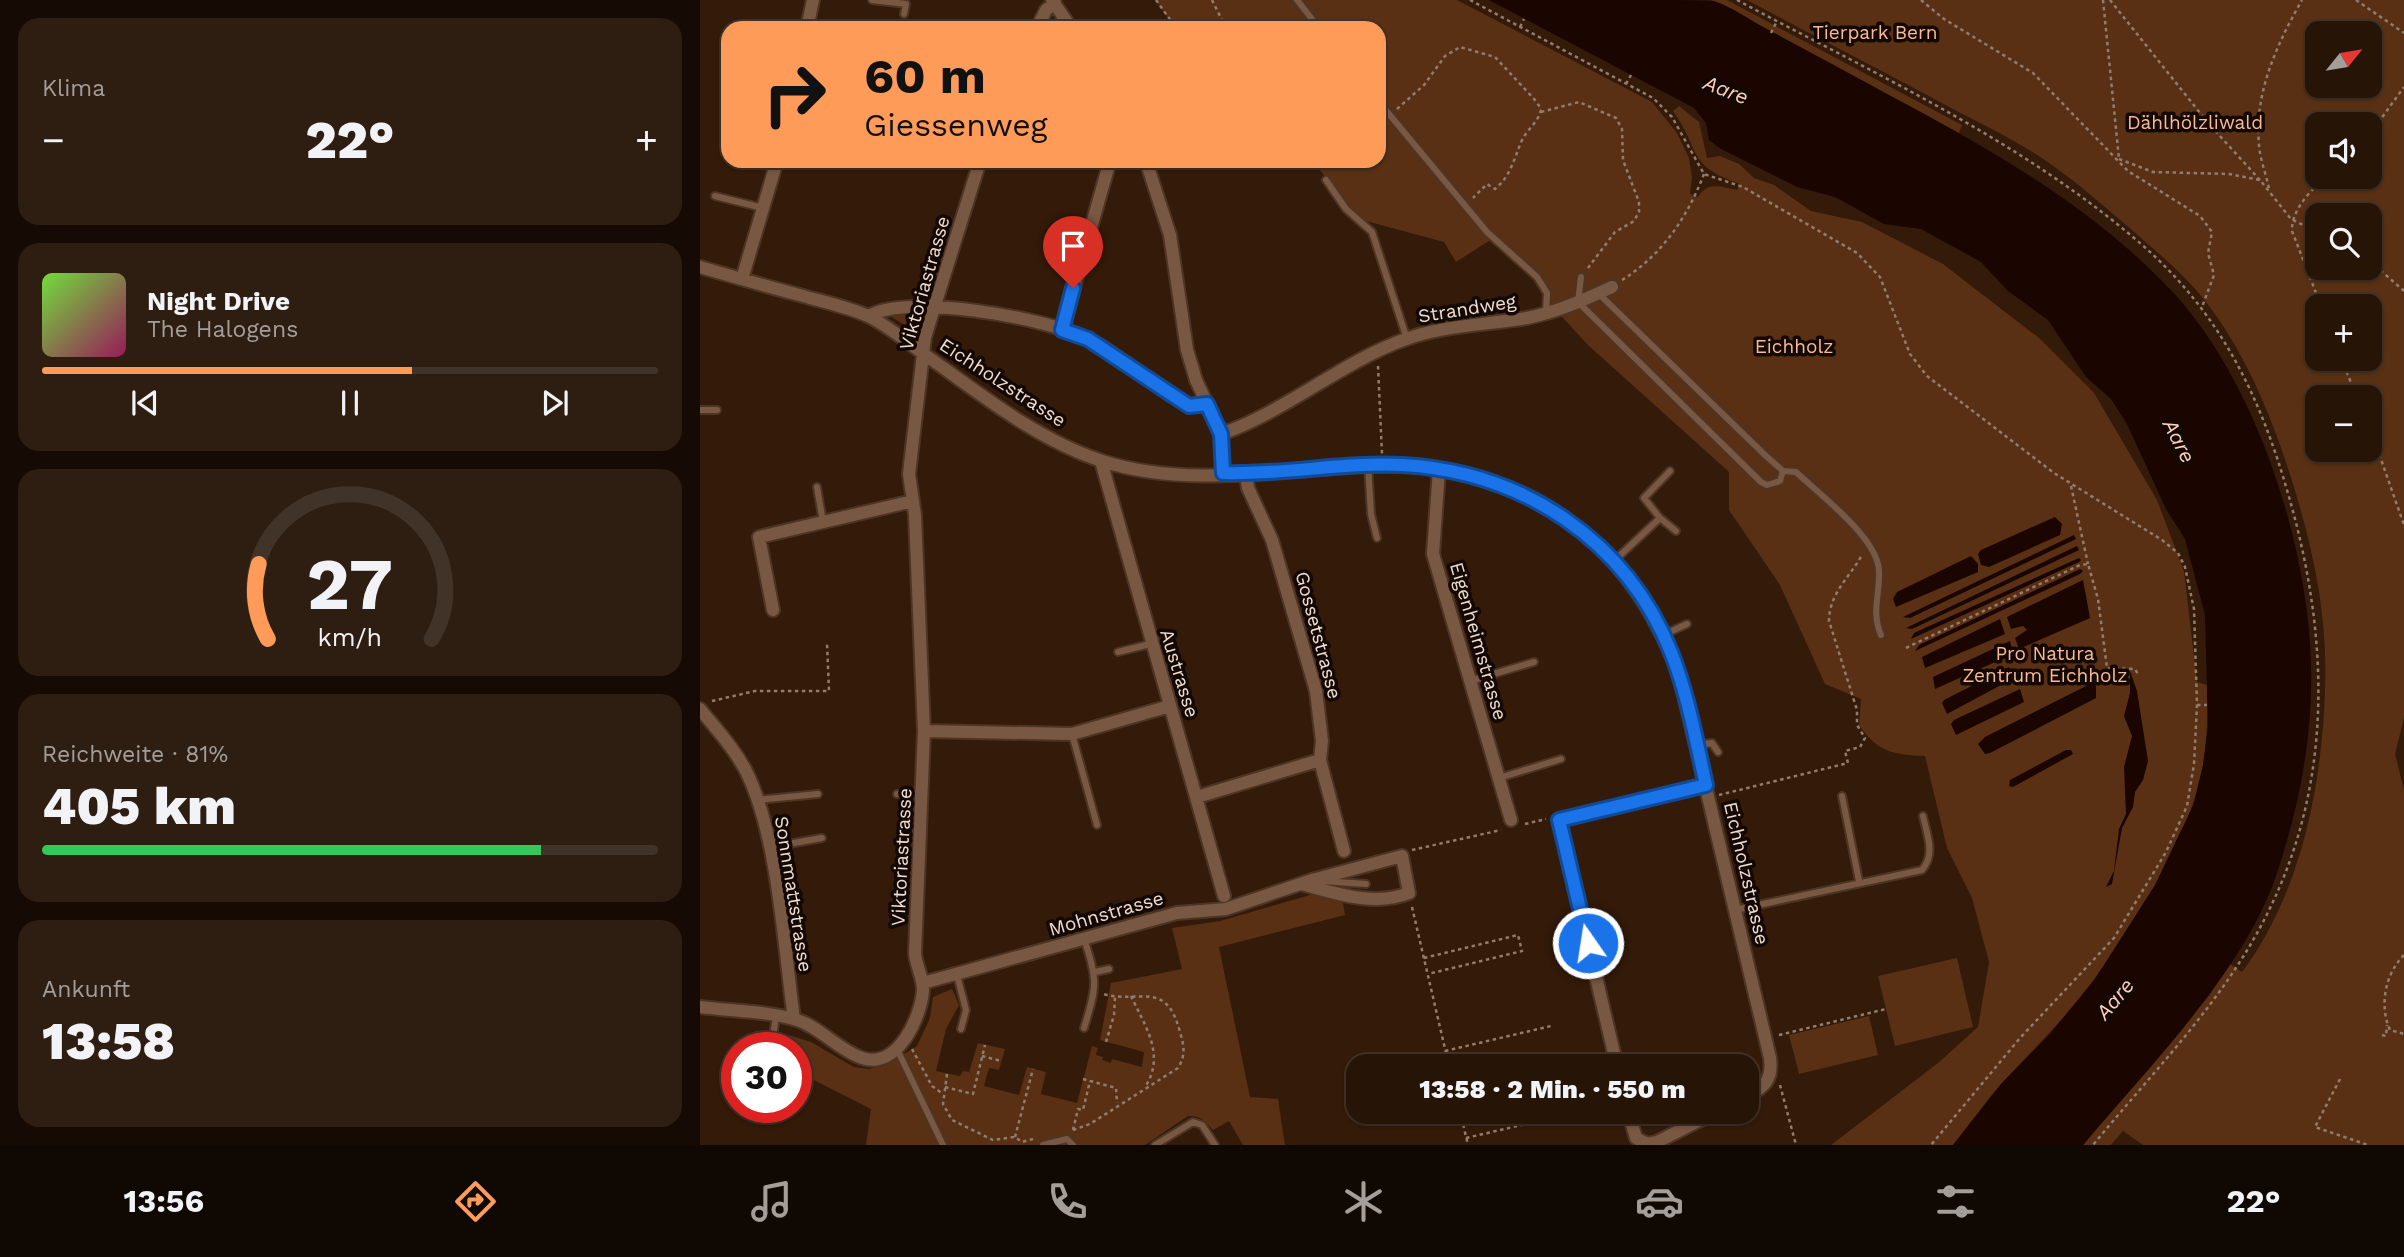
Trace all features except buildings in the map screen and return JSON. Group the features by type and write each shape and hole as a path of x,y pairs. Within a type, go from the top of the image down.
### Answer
{"street":[{"path":"808,21 813,0"},
{"path":"1040,21 1053,2 1066,21"},
{"path":"742,279 775,168"},
{"name":"Viktoriastrasse","path":"923,983 915,953 924,793 924,732 913,501 909,474 925,337 978,168"},
{"path":"1062,330 1108,168"},
{"path":"1148,168 1170,235 1187,350 1221,434 1223,473"},
{"name":"Eichholzstrasse","path":"700,267 869,316 1001,408 1053,439 1101,461 1147,470 1246,474 1368,465 1439,469 1483,479 1552,509 1615,560 1639,592 1663,635 1679,674 1772,1070"},
{"name":"Strandweg","path":"1221,434 1267,415 1407,338 1448,327 1546,313 1612,286"},
{"path":"869,316 889,307 935,307 1002,316 1062,330 1088,339 1189,406 1207,404"},
{"name":"Austrasse","path":"1101,461 1150,644 1224,896"},
{"name":"Eigenheimstrasse","path":"1439,469 1432,548 1499,778 1516,824"},
{"name":"Gossetstrasse","path":"1246,474 1248,488 1272,540 1316,691 1322,741 1320,760 1345,851"},
{"path":"773,610 759,537 824,524 913,501"},
{"path":"924,732 1072,734 1170,706"},
{"name":"Sonnmattstrasse","path":"701,713 737,755 758,800 769,847 794,1019"},
{"path":"1197,797 1320,760"},
{"path":"1614,1054 1559,820 1708,791"},
{"path":"1306,882 1351,897 1393,900 1409,893 1402,856"},
{"name":"Mohnstrasse","path":"923,983 1177,913 1227,909 1306,882 1402,856"},
{"path":"700,1007 794,1019 866,1059 880,1058 900,1045 920,1004 923,983"},
{"path":"1759,1089 1766,1084 1772,1070"},
{"path":"1632,1124 1636,1138 1647,1144 1657,1142 1692,1124"}],"lane":[{"path":"872,0 906,4 904,14"},
{"path":"1297,0 1314,21"},
{"path":"1386,111 1496,242 1537,277 1547,293 1546,313"},
{"path":"1326,180 1346,209 1372,232 1407,338"},
{"path":"715,196 763,208"},
{"path":"1581,276 1578,302 1761,482 1774,485 1780,481 1783,471"},
{"path":"1598,293 1783,471 1796,472 1863,535 1880,570 1874,603 1881,635"},
{"path":"700,410 717,410"},
{"path":"1368,465 1371,514 1377,538"},
{"path":"1670,471 1644,498 1660,518 1676,531"},
{"path":"817,487 824,524"},
{"path":"1615,560 1660,518"},
{"path":"1663,635 1687,624"},
{"path":"1118,652 1150,644"},
{"path":"1470,681 1534,662"},
{"path":"1072,734 1097,825"},
{"path":"1697,745 1712,743 1718,752"},
{"path":"1499,778 1561,759"},
{"path":"897,794 924,793"},
{"path":"758,800 818,794"},
{"path":"1842,796 1859,881"},
{"path":"1735,910 1859,881 1922,870 1929,862 1930,853 1923,816"},
{"path":"769,847 822,838"},
{"path":"1306,882 1366,884"},
{"path":"1084,939 1096,972 1095,993 1084,1028"},
{"path":"1096,972 1108,969"},
{"path":"957,975 966,1010 961,1029"},
{"path":"774,1032 776,1017"},
{"path":"900,1045 943,1145"},
{"path":"1155,1145 1193,1122 1202,1125 1215,1145"},
{"path":"1043,1145 1067,1139 1073,1145"}],"path":[{"path":"1156,0 1171,21"},
{"path":"1212,0 1222,21"},
{"path":"1470,0 1661,105 1681,132 1704,174 1742,187 1839,242 1869,263 1888,292 1905,343 1918,366 2071,484 2162,540 2178,554 2185,567 2194,609 2197,705 2194,764 2187,806 2141,897 2115,937 2020,1038 1931,1145"},
{"path":"1737,0 1968,122 2052,175 2136,239 2202,307 2252,390 2278,459 2305,555 2319,658 2318,718 2304,811 2286,871 2247,952 2169,1056 2093,1145"},
{"path":"1921,0 1944,19 2033,73 2136,177 2200,216 2212,232 2208,253 2214,275 2202,307"},
{"path":"2103,0 2119,159"},
{"path":"2110,0 2208,123 2270,191 2291,219 2305,226"},
{"path":"2270,191 2259,145 2264,84 2282,35 2302,0"},
{"path":"2356,0 2404,33"},
{"path":"1520,27 1524,19"},
{"path":"1771,33 1777,21"},
{"path":"1389,115 1424,85 1445,56 1460,47 1495,57 1536,101 1541,112"},
{"path":"1626,84 1631,75"},
{"path":"2382,117 2404,87"},
{"path":"1465,207 1488,184 1495,189 1500,185 1513,167 1524,137 1541,112 1579,102 1616,118 1622,129 1623,160 1639,202 1639,212 1634,221 1615,232 1581,276"},
{"path":"2119,159 2153,172 2229,174 2260,180"},
{"path":"1317,168 1326,180"},
{"path":"1612,286 1644,266 1660,251 1685,213 1704,174"},
{"path":"2313,189 2291,219 2292,231 2316,294"},
{"path":"2382,272 2404,291"},
{"path":"1378,352 1382,465"},
{"path":"2382,462 2404,525"},
{"path":"2071,484 2070,492 2098,599 2107,668 2135,669 2139,676"},
{"path":"1708,791 1848,763 1845,751 1860,747 1865,738 1857,725 1857,710 1829,621 1829,608 1835,593 1868,544"},
{"path":"1906,648 2080,565 2088,564"},
{"path":"701,713 712,701 738,694 829,691 827,642"},
{"path":"2197,705 2207,705"},
{"path":"1402,856 1409,851 1516,824 1546,819 1559,820"},
{"path":"1409,893 1447,1054"},
{"path":"1424,958 1518,935 1522,951 1428,974"},
{"path":"2404,956 2394,965 2386,990 2383,1015 2393,1032 2404,1034"},
{"path":"1090,1081 1083,1110 1078,1109 1073,1130 1090,1124 1117,1104 1178,1069 1185,1049 1174,1012 1157,996 1115,997 1095,993"},
{"path":"1131,996 1151,1033 1154,1046 1151,1078 1143,1090"},
{"path":"1106,1042 1114,1015 1115,997"},
{"path":"1766,1039 1886,1009"},
{"path":"2382,1035 2386,1036 2387,1025"},
{"path":"1446,1051 1551,1026"},
{"path":"900,1045 914,1051 932,1086 943,1094"},
{"path":"945,1087 972,1094 985,1045"},
{"path":"982,1056 1001,1062"},
{"path":"1014,1137 1033,1069"},
{"path":"1772,1070 1782,1088 1796,1145"},
{"path":"947,1074 943,1104 952,1120 993,1140 1014,1137 1022,1142 1035,1139"},
{"path":"1083,1079 1116,1088 1117,1104"},
{"path":"2340,1079 2315,1127 2368,1145"},
{"path":"1462,1124 1468,1145"},
{"path":"1466,1138 1526,1124"}],"green space":[{"path":"1155,0 1457,0 1652,102 1677,133 1689,158 1692,177 1690,194 1698,197 1706,189 1715,186 1737,190 1740,184 1711,170 1697,156 1673,111 1679,106 1699,122 1707,158 1720,156 1739,164 1754,178 1774,185 1811,211 1862,222 1943,264 2039,338 2094,393 2157,500 2184,571 2197,682 2207,685 2204,762 2197,792 2173,851 2123,938 2074,1006 1996,1090 1953,1145 1831,1145 1938,1063 1978,1027 1989,962 1972,898 1947,848 1925,756 1895,753 1873,741 1859,725 1861,699 1825,684 1780,585 1729,510 1729,472 1588,345 1552,306 1536,279 1492,239 1456,262 1444,242 1366,221 1341,198 1318,168 1386,168 1386,21 1170,21"},
{"path":"1711,0 1727,0 1962,125 1959,133"},
{"name":"Dählhölzliwald","path":"1747,0 2404,0 2404,718 2395,754 2404,790 2404,1145 2143,1145 2123,1131 2111,1145 2083,1145 2208,997 2230,964 2242,972 2279,908 2304,837 2319,763 2325,690 2322,611 2301,509 2277,436 2246,366 2221,322 2189,283 2133,231 2060,171 1995,130"},
{"path":"882,311 925,312 919,334"},
{"path":"1310,895 1327,895 1343,903 1345,915 1219,947 1250,1097 1278,1099 1285,1145 1243,1145 1229,1121 1213,1130 1202,1119 1188,1116 1145,1145 866,1145 871,1109 812,1079 812,1043 854,1067 869,1069 888,1064 917,1046 930,1018 933,997 952,989 959,1005 946,1029 936,1071 960,1076 963,1071 969,1072 978,1043 1005,1049 999,1070 989,1068 984,1086 1019,1095 1027,1067 1046,1072 1041,1094 1077,1103 1092,1046 1098,1048 1096,1055 1103,1057 1102,1060 1111,1063 1112,1059 1142,1067 1144,1052 1100,1040 1111,983 1182,969 1172,928 1220,921"},
{"path":"1957,958 1973,1027 1895,1046 1878,976"},
{"path":"1869,1016 1878,1055 1799,1074 1789,1035"}],"water":[{"name":"Aare","path":"1489,0 1700,0 1714,1 1727,7 1964,136 2070,203 2103,228 2166,285 2197,322 2226,365 2271,463 2300,568 2308,619 2311,667 2307,748 2291,828 2260,915 2240,950 2191,1019 2083,1145 1953,1145 2001,1084 2050,1034 2095,979 2155,885 2193,806 2203,765 2208,726 2205,615 2185,539 2166,509 2127,424 2111,399 2086,377 2048,320 2008,291 1981,262 1921,229 1884,224 1835,197 1797,187 1721,149 1709,140 1706,123 1694,108"},
{"path":"2055,517 2062,524 2060,535 1989,567 1981,565 1978,554 1981,550"},
{"path":"2074,535 2076,539 1910,618 1903,617"},
{"path":"2077,546 2079,550 1912,629 1906,628"},
{"path":"1971,556 1978,564 1978,572 1896,607 1893,599 1897,592"},
{"path":"2079,558 2079,562 1911,639 1914,633"},
{"path":"2080,569 2083,571 2080,574 1915,651 1919,645"},
{"path":"2083,580 2090,618 2019,649 2015,638 2027,630 2023,626 2011,629 2007,617"},
{"path":"2000,619 2005,634 1925,668 1922,657"},
{"path":"2010,641 2013,654 1935,689 1933,677"},
{"path":"2009,667 2014,678 1947,714 1942,703 1944,700"},
{"path":"2130,671 2137,691 2148,761 2143,780 2135,792 2133,807 2122,828 2112,884 2106,887 2114,871 2119,829 2126,814 2124,767 2132,736 2124,716 2130,693"},
{"path":"2096,681 2096,698 1990,753 1985,754 1978,744 1985,737"},
{"path":"2020,689 2024,702 1956,735 1951,724 1954,720"},
{"path":"2066,750 2071,750 2073,754 2013,787 2009,786 2010,780"}],"route":[{"path":"1073,288 1062,330 1088,339 1183,403 1199,407 1207,404 1221,434 1223,473 1402,465 1483,479 1532,498 1575,524 1627,574 1657,622 1679,674 1706,785 1559,820 1588,943"}],"park label":[{"name":"Tierpark Bern","path":"1875,32"},
{"name":"Eichholz","path":"1794,346"},
{"name":"Pro Natura Zentrum Eichholz","path":"2045,664"}]}
